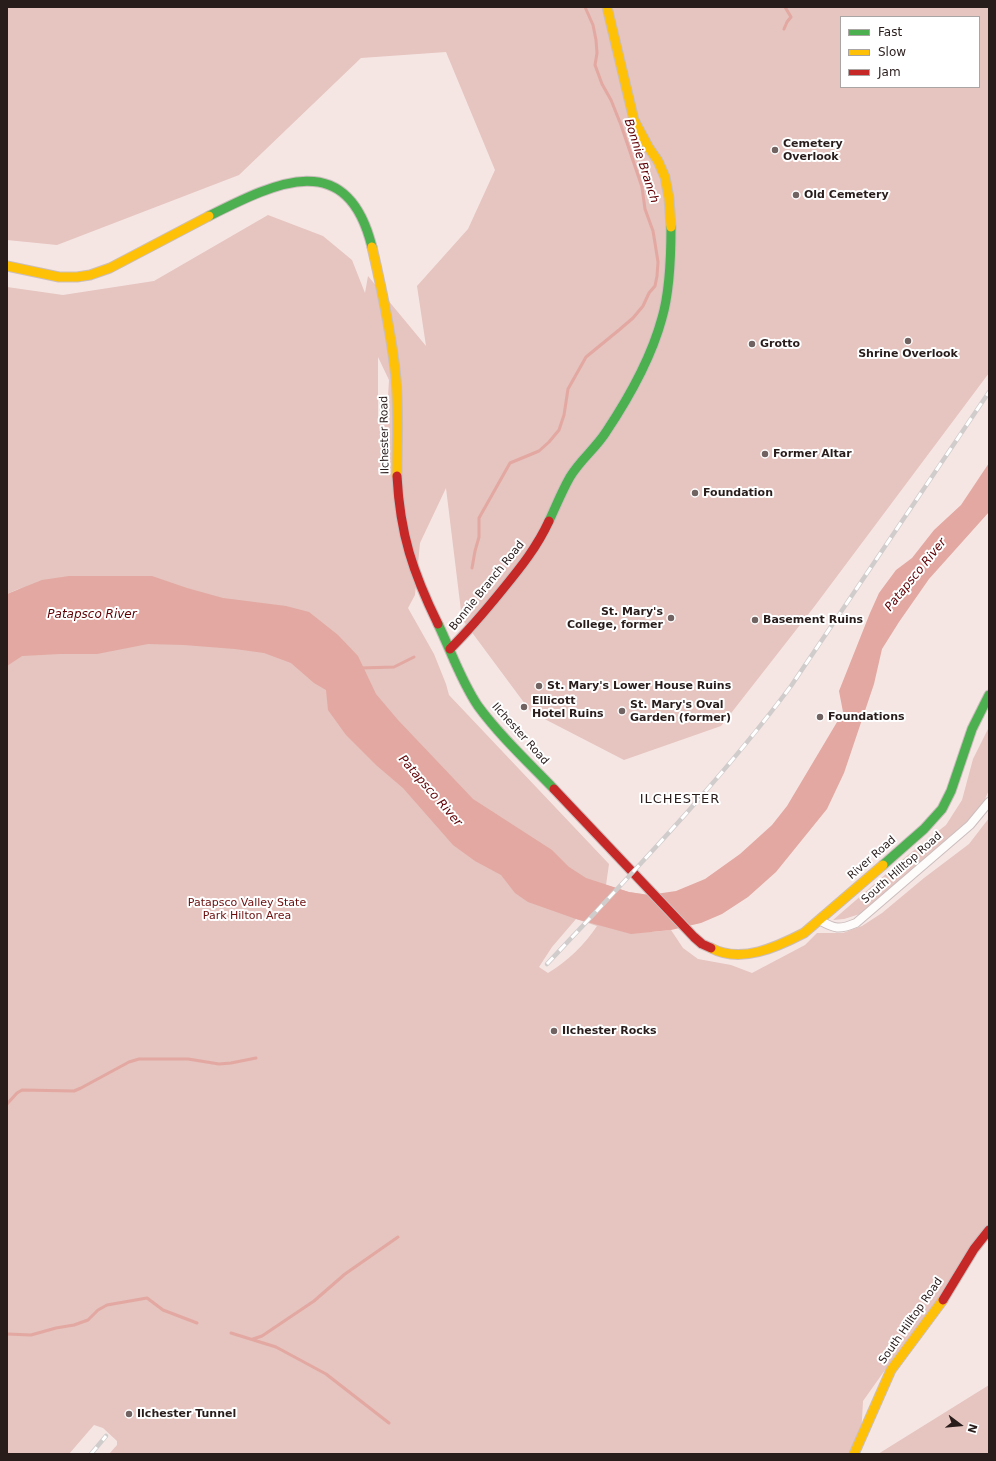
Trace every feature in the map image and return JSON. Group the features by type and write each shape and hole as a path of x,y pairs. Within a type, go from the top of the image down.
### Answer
{"street":[{"name":"Bonnie Branch Road","path":"450,649 473,626 524,564 540,540 570,477 583,459 605,434 631,393 645,365 663,316 671,249 669,198 658,161 634,120 607,7"},
{"name":"Ilchester Road","path":"7,266 56,276 76,277 91,275 128,259 239,200 275,186 317,181 333,187 345,195 355,205 372,243 394,361 397,393 397,456 402,526 412,563 434,616 478,705 499,732 701,944"},
{"name":"River Road","path":"701,944 721,953 738,955 753,953 786,942 804,933 935,818 944,806 953,787 968,736 989,695"},
{"name":"South Hilltop Road","path":"819,920 836,928 844,928 856,923 970,825 989,802"},
{"name":"South Hilltop Road","path":"854,1454 891,1370 939,1306 974,1249 989,1230"}],"green space":[{"name":"Patapsco Valley State Park Hilton Area","path":"7,7 989,7 989,373 814,607 721,726 624,760 531,712 462,619 446,488 420,543 415,595 408,608 434,654 449,695 609,864 606,885 629,892 649,895 652,932 671,930 683,948 698,959 731,965 752,973 805,945 817,933 843,933 862,926 882,913 924,878 969,844 989,818 989,1225 931,1311 902,1346 863,1401 860,1454 109,1454 117,1445 117,1441 103,1428 94,1425 69,1454 7,1454 7,595 23,587 7,594 7,287 63,295 154,281 268,215 323,236 352,260 365,293 368,276 426,346 417,286 468,229 495,170 446,52 361,58 239,175 57,245 7,240","holes":["378,357 389,380 387,414 378,420","576,919 597,926 575,952 562,964 548,973 539,967 552,947"]},
{"path":"989,727 989,790 981,808 860,914 844,919 833,920 908,855 946,825 962,800 973,759"},
{"path":"989,1385 989,1454 878,1454"}],"water":[{"name":"Patapsco River","path":"989,463 989,512 929,579 882,649 874,684 844,773 827,809 776,872 748,897 722,914 701,923 671,930 631,934 576,919 528,902 515,893 501,875 475,861 453,845 403,788 376,765 346,735 328,710 326,690 314,683 291,663 264,653 235,649 148,644 97,654 22,656 7,666 7,594 42,580 69,576 152,576 223,598 286,606 309,612 338,635 358,656 376,694 398,720 473,799 552,850 569,867 586,878 629,892 649,895 676,891 705,879 740,854 772,825 787,806 843,712 839,691 879,593 896,570 912,558 934,530 961,505"}],"waterway":[{"name":"Bonnie Branch","path":"472,568 479,537 479,518 510,463 539,451 559,430 564,415 568,389 586,357 633,318 643,306 649,293 655,286 658,262 653,231 645,209 642,187 621,125 595,65 597,53 596,40 593,25 585,7"},
{"path":"784,29 791,17 785,7"},
{"path":"361,668 394,667 414,657"},
{"path":"7,1104 17,1093 22,1090 74,1091 129,1062 139,1059 188,1059 219,1064 256,1058"},
{"path":"253,1339 262,1336 314,1301 345,1274 398,1237"},
{"path":"7,1334 31,1335 74,1325 88,1320 98,1310 107,1305 147,1298 163,1310 197,1323"},
{"path":"231,1333 276,1347 326,1374 389,1423"}],"railway":[{"path":"547,964 673,828 763,723 791,686 989,392"},
{"path":"91,1454 106,1436"}],"traffic: fast":[{"path":"209,216 259,193 283,185 306,181 327,184 345,195 361,215 372,247"},
{"path":"549,521 570,477 578,465 602,438 631,391 646,363 665,307 670,261 671,227"},
{"path":"438,624 461,676 478,706 505,738 554,789"},
{"path":"883,865 924,829 942,809 951,791 972,729 989,695"}],"traffic: slow":[{"path":"607,7 634,120 658,161 665,177 669,198 671,227"},
{"path":"7,266 59,277 90,275 110,268 209,216"},
{"path":"372,247 386,313 396,379 398,428 397,476"},
{"path":"711,948 723,953 746,954 759,952 782,944 804,933 883,865"},
{"path":"854,1454 891,1370 943,1300"}],"traffic: jam":[{"path":"397,476 401,516 409,553 421,588 438,624"},
{"path":"450,649 464,635 516,573 534,548 549,521"},
{"path":"554,789 694,937 702,944 711,948"},
{"path":"943,1300 974,1249 989,1230"}],"place":[{"name":"Cemetery Overlook","path":"775,150"},
{"name":"Old Cemetery","path":"796,195"},
{"name":"Shrine Overlook","path":"908,341"},
{"name":"Grotto","path":"752,344"},
{"name":"Former Altar","path":"765,454"},
{"name":"Foundation","path":"695,493"},
{"name":"St. Mary's College, former","path":"671,618"},
{"name":"Basement Ruins","path":"755,620"},
{"name":"St. Mary's Lower House Ruins","path":"539,686"},
{"name":"Ellicott Hotel Ruins","path":"524,707"},
{"name":"St. Mary's Oval Garden (former)","path":"622,711"},
{"name":"Foundations","path":"820,717"},
{"name":"Ilchester Rocks","path":"554,1031"},
{"name":"Ilchester Tunnel","path":"129,1414"}],"district":[{"name":"ILCHESTER","path":"680,800"}]}
